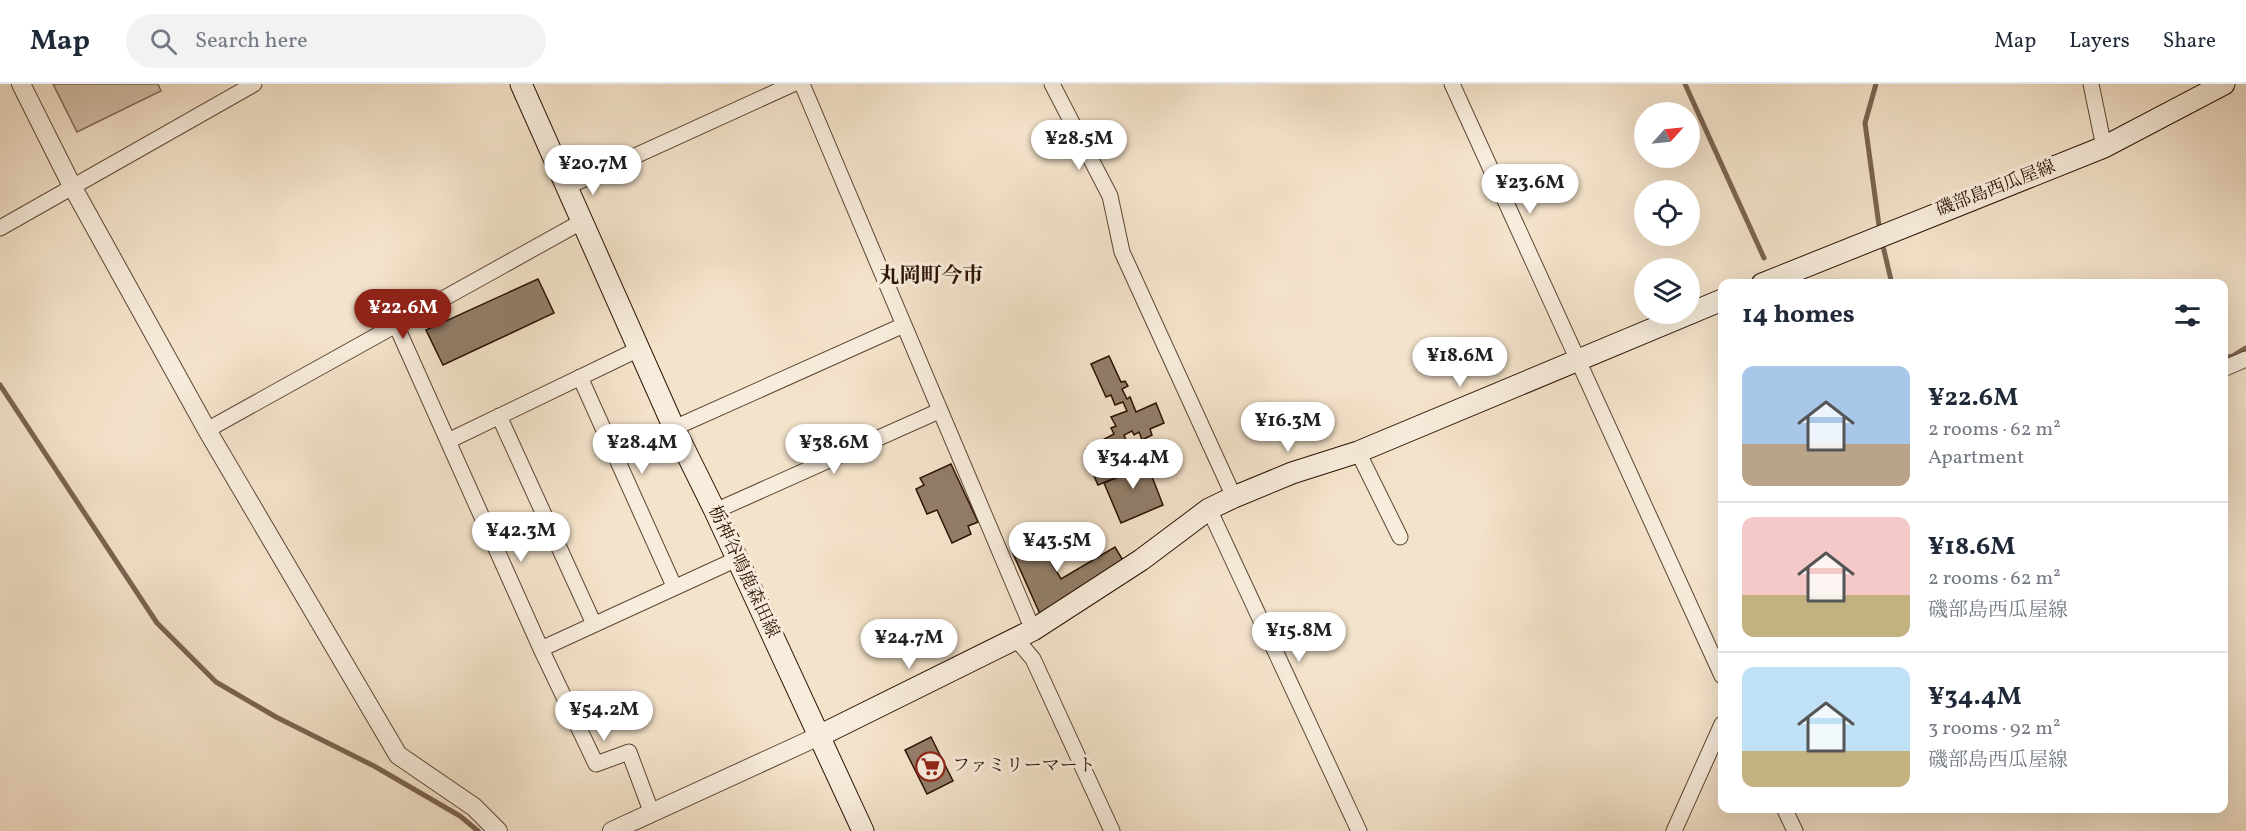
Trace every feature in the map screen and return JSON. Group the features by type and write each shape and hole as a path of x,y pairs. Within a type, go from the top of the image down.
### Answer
{"main road":[{"name":"栃神谷鳴鹿森田線","path":"521,84 641,348 674,428 715,511 863,831"},
{"name":"磯部島西瓜屋線","path":"1774,279 1871,238 2104,147 2224,84"},
{"path":"819,736 1025,635 1141,560 1209,510 1234,497 1292,473 1358,452 1718,302"}],"street":[{"path":"21,84 72,186 207,430 398,755 474,807 498,831"},
{"path":"0,228 254,84"},
{"path":"567,187 793,84"},
{"path":"802,84 939,411 1033,659 1112,831"},
{"path":"1052,84 1110,196 1122,252 1234,497"},
{"path":"1452,84 1718,666"},
{"path":"2091,84 2104,147"},
{"path":"207,430 583,221"},
{"path":"396,325 541,649 596,764 628,752 651,811"},
{"path":"674,428 904,325"},
{"path":"448,441 641,348"},
{"path":"2228,367 2246,359"},
{"path":"580,377 674,586"},
{"path":"715,511 939,411"},
{"path":"499,416 594,624"},
{"path":"1358,452 1400,537"},
{"path":"1209,510 1359,831"},
{"path":"541,649 737,559"},
{"path":"1674,831 1718,733"},
{"path":"612,831 651,811 819,736"},
{"path":"1786,813 1795,831"}],"shaded area":[{"path":"53,84 158,84 161,91 77,132"}],"building":[{"path":"538,279 554,313 443,365 426,330"},
{"path":"1109,356 1121,382 1125,381 1128,386 1122,389 1127,399 1130,397 1136,412 1156,403 1164,423 1150,429 1152,435 1142,440 1139,432 1134,435 1132,431 1124,435 1131,454 1105,465 1110,465 1115,478 1098,485 1087,460 1092,456 1086,449 1114,434 1111,428 1116,426 1111,417 1127,411 1123,402 1115,405 1111,395 1106,397 1091,364"},
{"path":"1131,455 1136,461 1141,459 1144,466 1147,464 1163,505 1121,523 1104,483 1121,476 1117,468 1121,466 1119,461"},
{"path":"951,464 978,522 968,526 971,534 952,543 937,510 927,514 916,489 924,485 920,478"},
{"path":"1034,533 1061,579 1115,547 1124,562 1040,614 1010,547"},
{"path":"931,737 953,781 927,794 905,750"}],"waterway":[{"path":"1685,84 1764,258"},
{"path":"1876,84 1865,123 1880,233"},
{"path":"1882,242 1891,279"},
{"path":"2228,357 2246,348"},
{"path":"0,385 157,623 216,682 276,717 374,766 460,816 478,831"}],"place":[{"name":"ファミリーマート","path":"931,766"}],"district":[{"name":"丸岡町今市","path":"931,276"}]}
